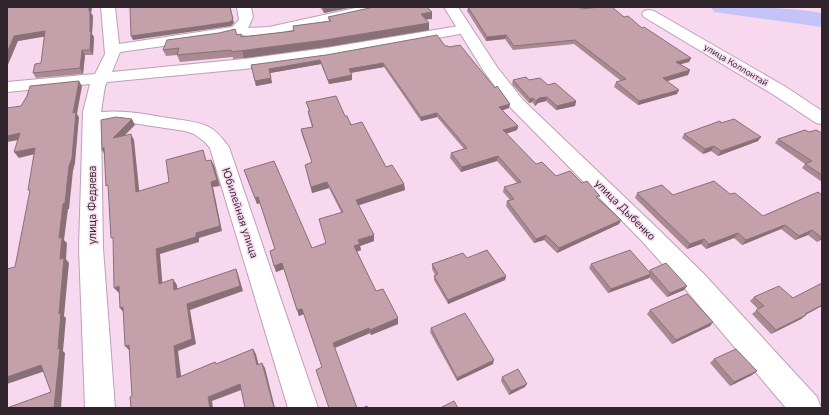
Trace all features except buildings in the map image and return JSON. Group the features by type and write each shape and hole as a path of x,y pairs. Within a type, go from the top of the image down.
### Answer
{"street":[{"name":"улица Федяева","path":"100,408 91,248 92,118 94,96 101,76 111,60 113,49 108,7"},
{"path":"113,49 221,34 236,30 243,26 246,20 244,7"},
{"path":"236,30 252,32 269,31 378,7"},
{"name":"улица Дыбенко","path":"451,7 491,70 517,104 659,244 695,282 806,408"},
{"name":"улица Коллонтай","path":"649,14 780,91 822,119"},
{"path":"7,86 307,56 465,29"},
{"name":"Юбилейная улица","path":"92,118 119,116 186,126 201,130 212,138 219,147 303,408"}],"waterway":[{"path":"722,7 822,20"}]}
